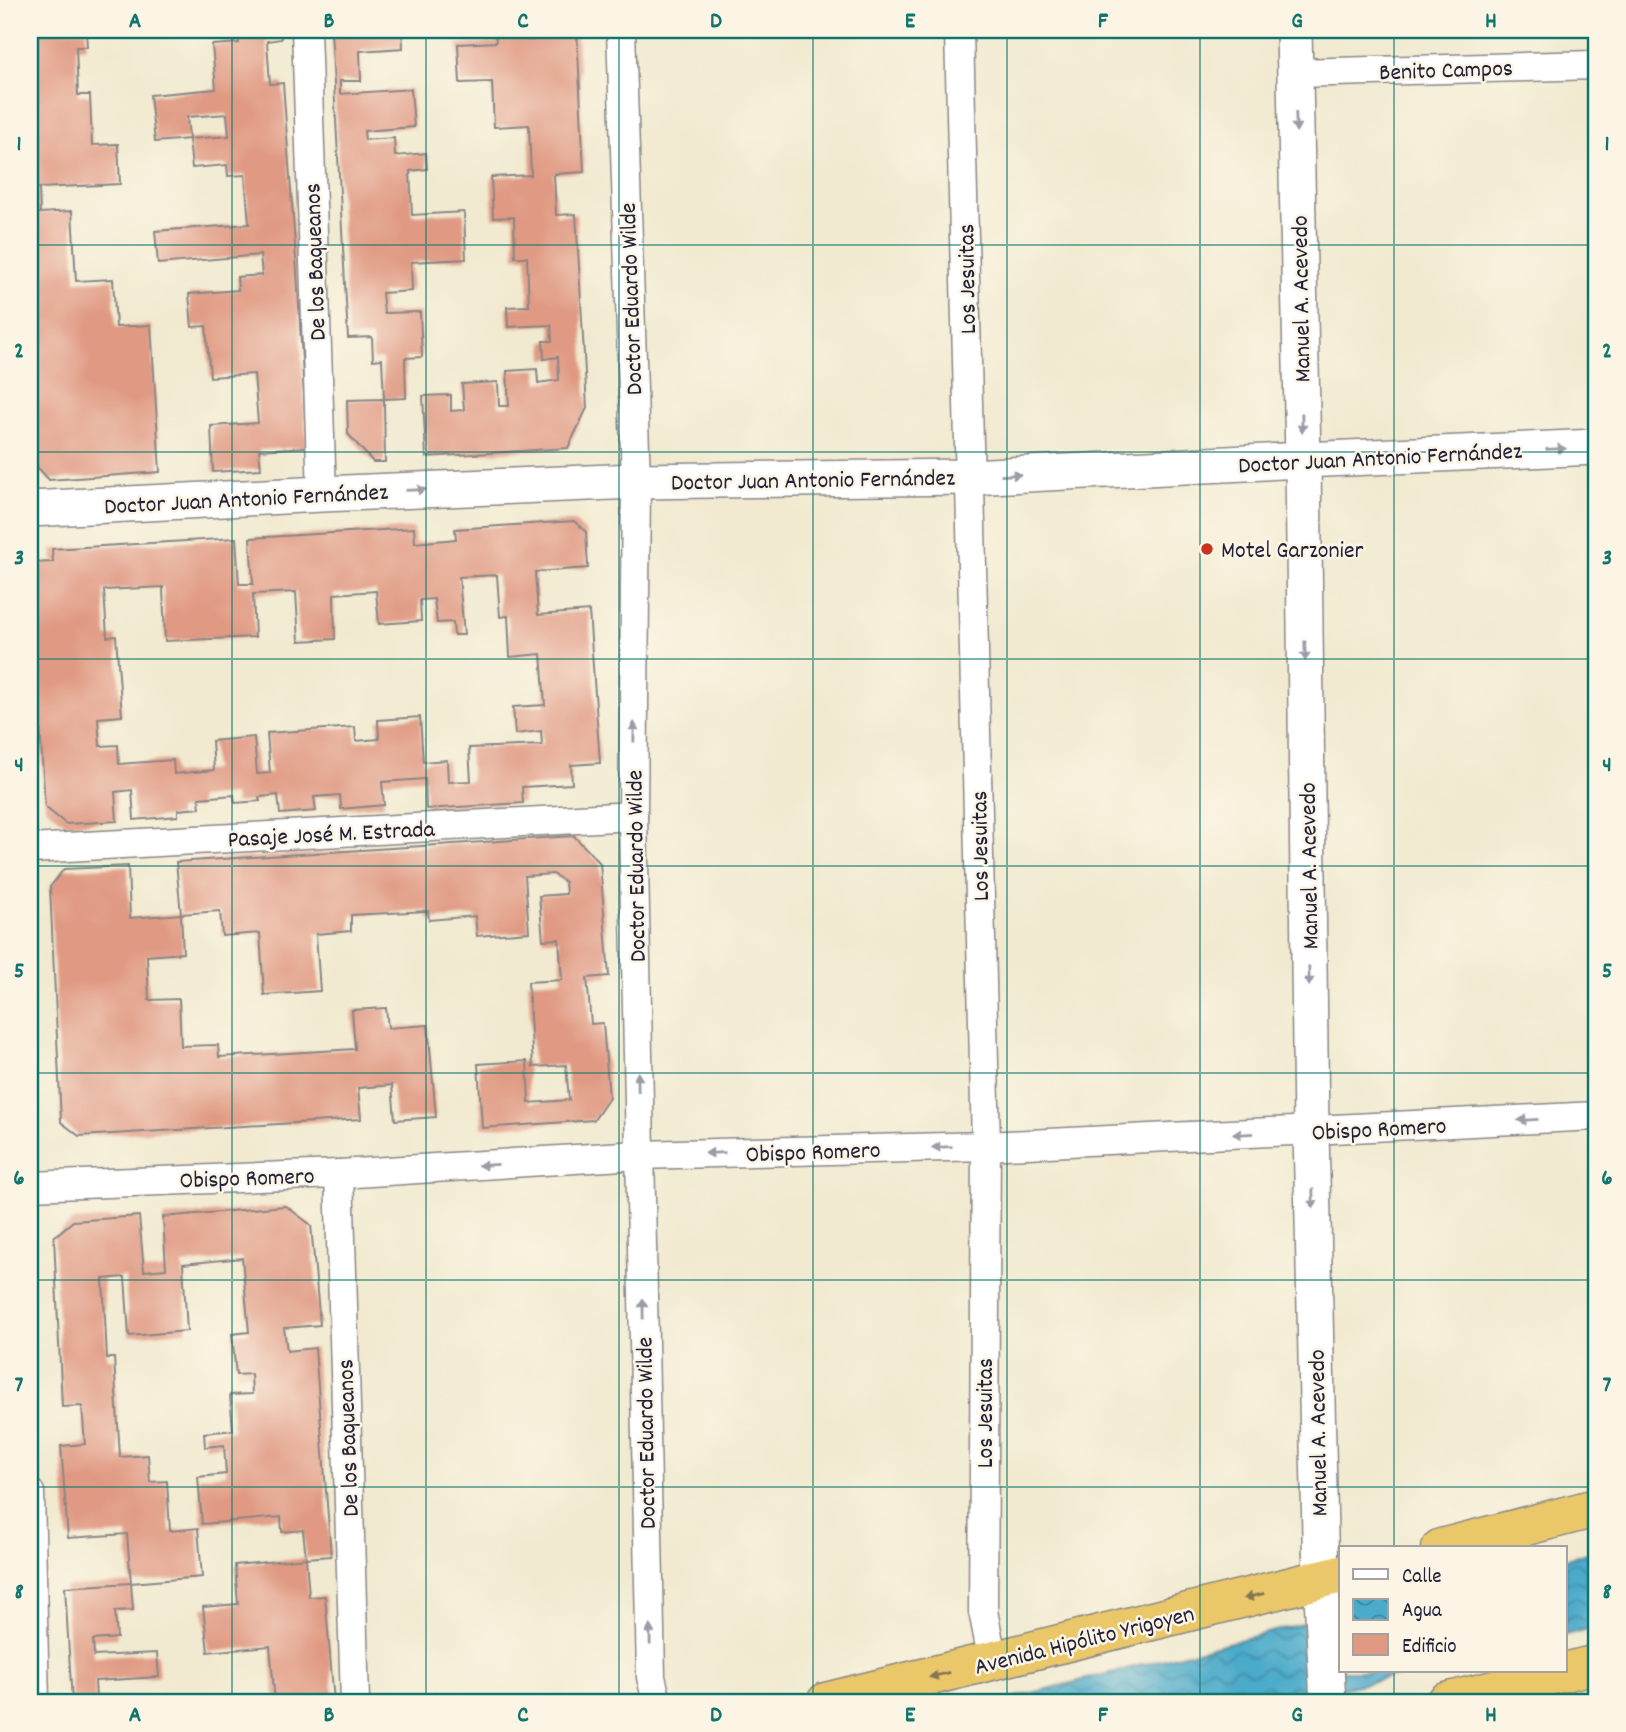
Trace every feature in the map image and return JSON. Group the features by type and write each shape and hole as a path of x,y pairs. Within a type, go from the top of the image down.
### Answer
{"highway":[{"path":"1449,1546 1596,1508"},
{"name":"Avenida Hipólito Yrigoyen","path":"826,1702 1331,1576"},
{"path":"1566,1672 1596,1664"},
{"path":"1446,1702 1564,1672"}],"street":[{"name":"De los Baqueanos","path":"306,30 322,494"},
{"name":"Doctor Eduardo Wilde","path":"621,30 636,481 633,816 639,1155 651,1678 657,1702"},
{"name":"Los Jesuitas","path":"959,30 986,1146 982,1611 993,1662"},
{"name":"Manuel A. Acevedo","path":"1294,30 1303,460 1311,1131 1331,1576 1328,1702"},
{"name":"Benito Campos","path":"1295,73 1596,65"},
{"name":"Doctor Juan Antonio Fernández","path":"30,509 636,481 970,477 1596,447"},
{"name":"Pasaje José M. Estrada","path":"30,849 633,816"},
{"name":"Obispo Romero","path":"30,1186 338,1174 639,1155 986,1146 1596,1116"},
{"name":"De los Baqueanos","path":"338,1174 355,1702"},
{"path":"30,1493 35,1702"}],"water":[{"path":"1596,1551 1596,1627 1566,1635 1566,1559"},
{"path":"1339,1615 1339,1672 1411,1672 1288,1702 997,1702"}],"building":[{"path":"30,30 86,30 87,47 76,47 78,95 90,95 92,145 118,144 120,184 39,188 40,213 72,211 76,281 113,279 116,327 151,325 160,472 49,480 31,460"},
{"path":"238,30 281,30 281,39 267,41 270,84 283,83 307,447 259,450 261,469 213,472 211,426 258,423 254,374 210,377 206,326 192,327 189,294 238,290 237,277 262,275 260,255 158,264 155,231 249,224 245,175 228,176 227,165 192,168 189,139 155,142 150,95 216,89 212,45 239,43","holes":["227,114 229,136 189,139 187,117"]},
{"path":"331,30 402,30 403,48 360,51 361,81 340,81 340,94 411,89 414,127 364,131 365,140 394,138 395,156 426,153 427,169 410,171 412,215 464,212 466,259 411,262 412,291 382,293 384,313 420,312 422,357 405,358 406,398 384,399 382,359 373,360 372,337 348,338"},
{"path":"495,30 526,30 527,40 534,40 533,30 577,30 584,172 554,174 556,215 576,214 587,408 568,448 426,457 423,396 451,395 451,411 464,410 462,384 498,382 499,406 509,406 507,371 537,369 538,383 559,380 558,357 544,359 543,341 552,341 551,325 508,327 507,307 529,306 527,257 515,257 514,217 493,218 491,177 531,175 529,125 494,127 492,82 460,83 458,44 496,42"},
{"path":"384,399 385,462 373,462 348,434 347,400"},
{"path":"574,521 586,532 588,568 535,572 538,615 589,611 600,763 571,765 572,784 522,787 523,803 426,809 425,779 382,782 384,805 341,809 340,795 314,797 316,811 280,814 278,795 259,797 260,801 235,803 234,795 199,798 200,808 178,810 178,816 134,820 132,790 115,792 117,821 66,824 45,807 30,563 53,562 52,549 236,538 239,584 253,584 250,538 414,528 415,543 456,539 455,529","holes":["497,575 500,617 508,616 510,657 541,654 545,705 513,707 515,734 541,731 542,745 469,748 471,781 448,782 447,760 423,762 420,717 378,720 379,739 356,741 355,727 267,733 270,773 257,774 254,737 212,741 214,770 174,774 173,760 119,764 118,745 100,746 98,718 122,716 116,636 107,637 104,590 163,587 165,641 255,637 253,594 296,592 299,641 335,639 334,594 376,591 379,624 421,621 420,600 434,599 437,623 453,622 454,635 464,635 459,577"]},
{"path":"574,836 600,863 609,976 587,978 591,1024 603,1023 609,1098 594,1120 482,1128 478,1064 527,1061 529,1103 569,1100 566,1065 533,1067 528,982 562,980 559,939 543,940 539,896 566,894 565,882 553,874 525,876 529,932 477,936 475,916 429,920 428,911 351,915 351,931 316,934 320,991 264,995 260,933 222,936 220,911 181,914 176,862"},
{"path":"128,866 130,918 181,914 183,953 147,956 149,1000 179,999 181,1046 218,1045 219,1057 355,1049 352,1010 386,1008 388,1028 428,1025 436,1117 395,1120 392,1085 358,1088 361,1119 79,1136 61,1122 50,887 64,869"},
{"path":"286,1206 311,1225 320,1325 284,1328 287,1351 315,1348 331,1556 306,1558 303,1530 282,1532 281,1517 202,1524 198,1477 226,1474 224,1445 205,1447 204,1433 233,1430 230,1395 252,1394 251,1374 236,1375 232,1334 249,1332 242,1258 183,1264 187,1331 129,1336 125,1277 103,1279 107,1358 114,1358 120,1457 148,1455 150,1482 167,1481 170,1531 198,1528 202,1577 131,1583 127,1534 68,1538 61,1446 85,1444 82,1406 62,1407 54,1237 73,1221 139,1216 144,1271 166,1269 163,1217"},
{"path":"306,1558 309,1597 325,1596 334,1702 275,1702 270,1646 208,1652 203,1607 238,1604 235,1565"},
{"path":"131,1583 133,1610 115,1611 117,1638 93,1640 94,1656 157,1653 159,1677 95,1681 96,1699 181,1694 181,1702 72,1702 65,1587"}],"place":[{"name":"Motel Garzonier","path":"1207,549"}]}
